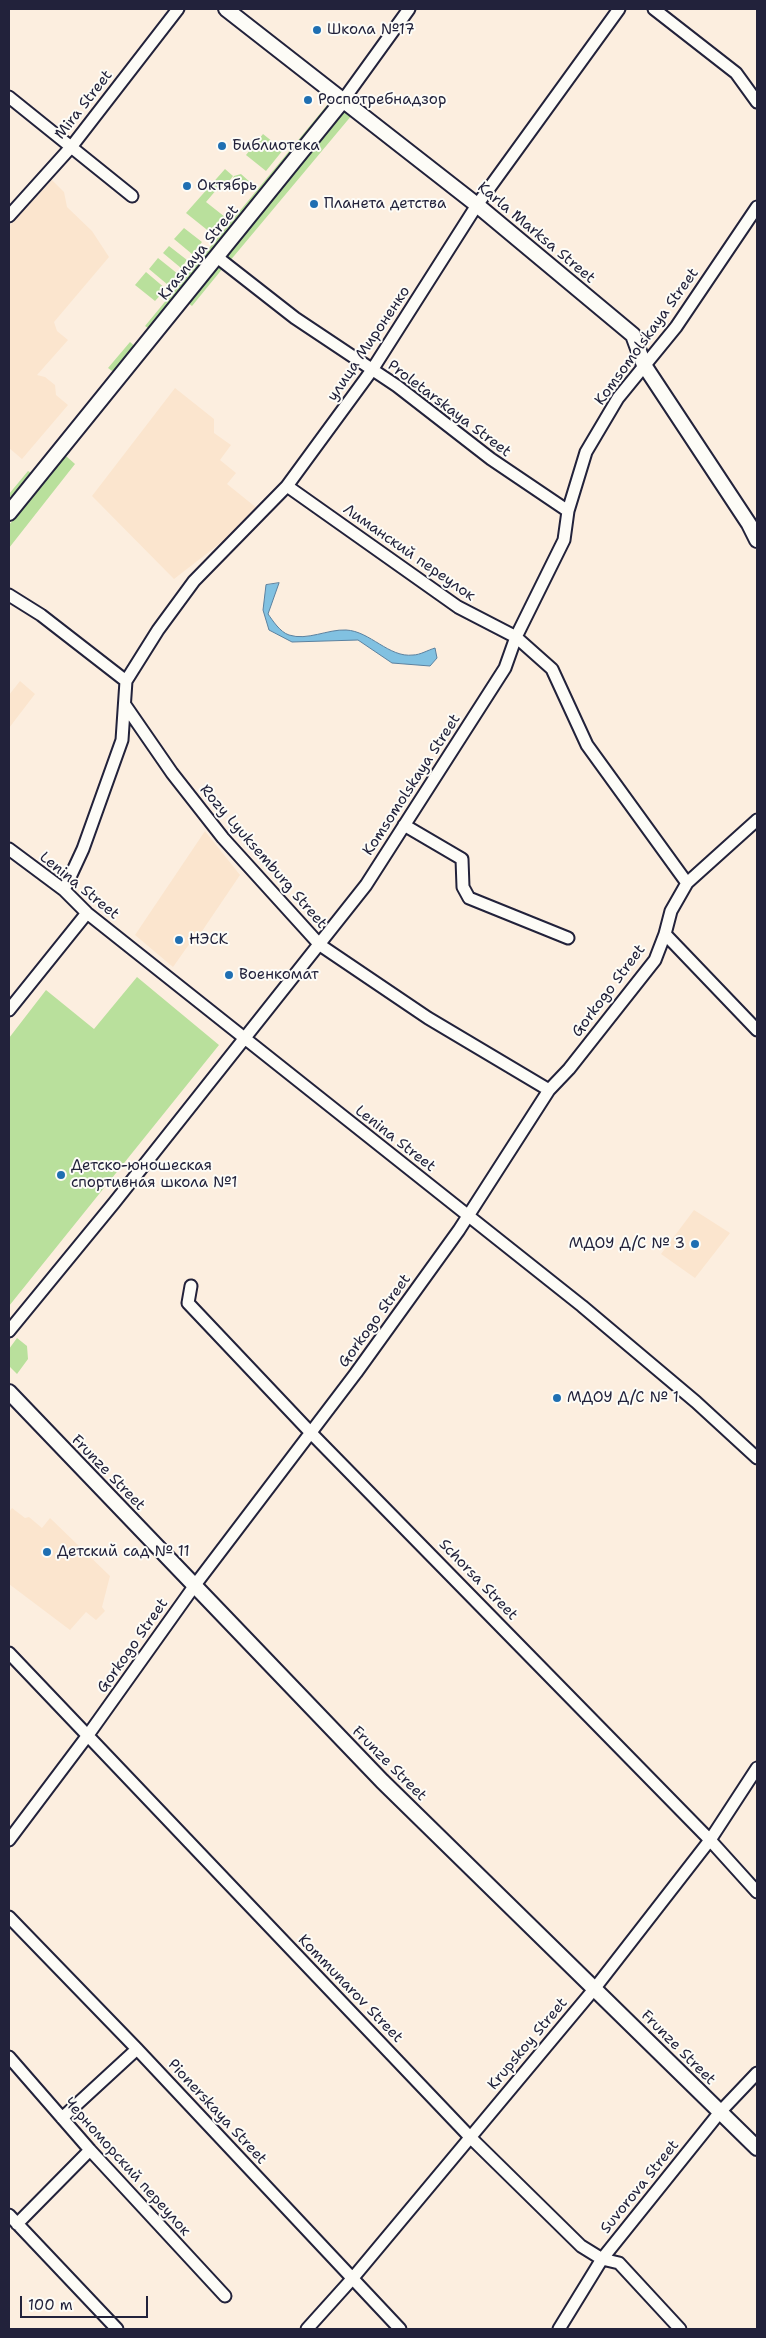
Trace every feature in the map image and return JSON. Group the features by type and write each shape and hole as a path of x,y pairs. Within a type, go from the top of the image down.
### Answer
{"main road":[{"name":"Karla Marksa Street","path":"226,9 344,99 477,205 633,335 644,365 753,520 757,540"},
{"name":"Krasnaya Street","path":"9,512 344,99"},
{"name":"Frunze Street","path":"9,1392 382,1781 757,2148"}],"street":[{"name":"Mira Street","path":"9,216 72,146 178,9"},
{"name":"Krasnaya Street","path":"344,99 409,9"},
{"name":"улица Мироненко","path":"126,681 158,630 194,581 287,486 372,370 477,205 619,9"},
{"path":"654,9 736,74 757,102"},
{"path":"9,97 132,196"},
{"name":"Komsomolskaya Street","path":"9,1331 114,1203 366,885 505,668 516,637 564,540 568,511 586,452 618,398 676,327 757,207"},
{"name":"Proletarskaya Street","path":"217,257 295,318 422,404 491,459 568,511"},
{"name":"Лиманский переулок","path":"287,486 458,607 516,637 552,669 587,745 687,883"},
{"path":"9,595 41,615 126,681 122,740 83,849 64,890"},
{"name":"Rozy Lyuksemburg Street","path":"125,704 172,772 223,838 320,945 428,1018 549,1090"},
{"name":"Gorkogo Street","path":"9,1840 88,1735 195,1585 312,1434 467,1215 549,1090 569,1069 655,960 671,911 687,883 757,820"},
{"path":"404,825 462,859 463,887 469,898 568,938"},
{"name":"Lenina Street","path":"9,849 64,890 87,913 588,1311 696,1402 757,1458"},
{"path":"9,1010 87,913"},
{"path":"665,934 757,1030"},
{"name":"Schorsa Street","path":"190,1286 188,1303 312,1434 710,1840 757,1892"},
{"name":"Kommunarov Street","path":"9,1653 470,2136 581,2246 602,2259 619,2263 680,2329"},
{"name":"Krupskoy Street","path":"307,2329 352,2279 595,1988 710,1840 757,1768"},
{"name":"Pionerskaya Street","path":"9,1917 137,2049 400,2329"},
{"path":"62,2118 137,2049"},
{"name":"Черноморский переулок","path":"9,2057 90,2150 225,2296"},
{"name":"Suvorova Street","path":"559,2329 602,2259 720,2112 757,2073"},
{"path":"90,2150 13,2219 118,2329"}],"shaded area":[{"path":"52,180 64,192 67,207 92,231 109,257 54,322 57,331 68,340 37,375 45,377 55,385 56,395 68,405 22,459 9,448 9,226"},
{"path":"175,388 214,419 214,433 231,445 220,460 236,473 227,484 258,509 245,524 174,579 92,496"},
{"path":"20,681 35,694 9,728 9,695"},
{"path":"205,831 240,875 194,943 190,943 173,967 135,935"},
{"name":"МДОУ Д/С № 3","path":"694,1210 730,1233 695,1278 661,1254"},
{"name":"Детский сад № 11","path":"12,1508 25,1518 29,1517 42,1528 50,1518 110,1576 102,1607 105,1611 96,1620 86,1612 70,1630 9,1584 9,1512"}],"green space":[{"path":"332,99 336,103 151,330 145,326"},
{"path":"345,109 352,115 229,262 222,257"},
{"path":"263,134 283,150 266,171 246,155"},
{"path":"225,169 233,176 227,184 223,182 206,202 225,217 211,233 186,213"},
{"path":"241,174 251,183 244,192 232,180 234,176"},
{"path":"184,228 202,242 192,254 174,239"},
{"path":"169,246 187,260 181,268 163,253"},
{"path":"158,258 178,274 168,285 149,269"},
{"path":"218,264 223,268 192,306 187,302"},
{"path":"146,272 166,289 155,301 135,285"},
{"path":"130,342 137,348 115,373 108,368"},
{"path":"66,456 75,464 9,548 9,525"},
{"path":"28,471 33,474 12,499 9,494"},
{"name":"Детско-юношеская спортивная школа №1","path":"137,977 219,1045 9,1306 9,1038 46,990 94,1029"},
{"path":"17,1338 27,1346 28,1359 17,1374 9,1366 9,1349"}],"water":[{"path":"279,583 268,614 286,634 303,637 339,630 355,631 388,649 404,655 418,654 435,648 437,658 430,666 392,663 358,640 292,642 269,630 263,610 266,585"}],"place":[{"name":"Школа №17","path":"317,30"},
{"name":"Роспотребнадзор","path":"308,100"},
{"name":"Библиотека","path":"222,146"},
{"name":"Октябрь","path":"187,186"},
{"name":"Планета детства","path":"314,204"},
{"name":"НЭСК","path":"179,940"},
{"name":"Военкомат","path":"229,975"},
{"name":"Детско-юношеская спортивная школа №1","path":"61,1175"},
{"name":"МДОУ Д/С № 3","path":"695,1244"},
{"name":"МДОУ Д/С № 1","path":"557,1398"},
{"name":"Детский сад № 11","path":"47,1552"}]}
